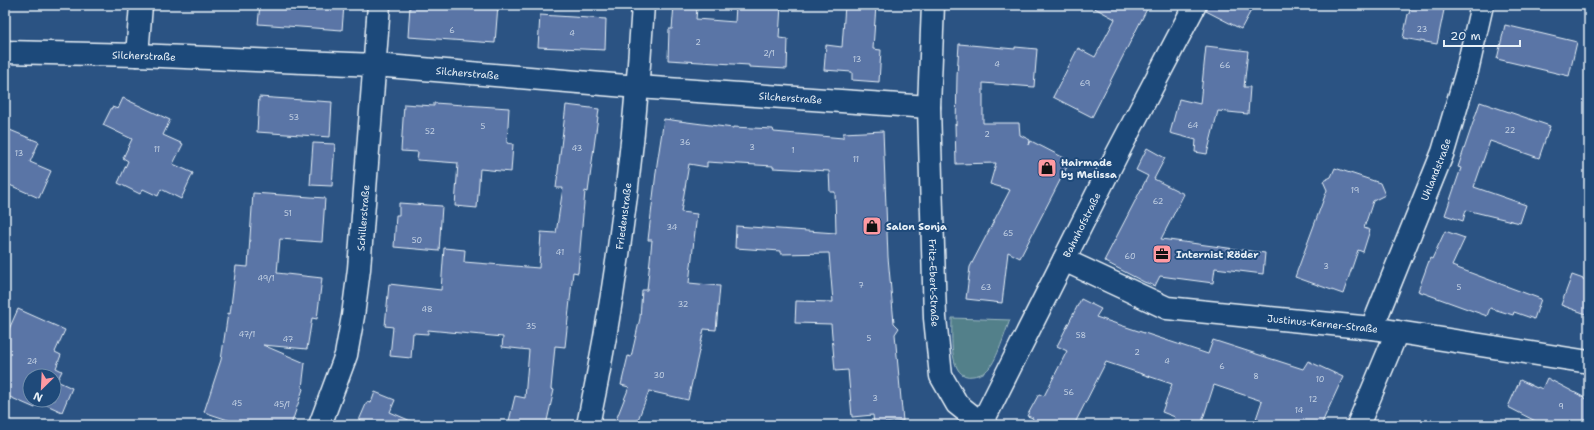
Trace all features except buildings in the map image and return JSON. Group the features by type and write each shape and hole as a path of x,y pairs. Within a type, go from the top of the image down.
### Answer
{"street":[{"path":"137,56 141,5"},
{"name":"Schillerstraße","path":"320,425 346,355 353,316 359,269 379,5"},
{"name":"Friedenstraße","path":"588,425 611,301 638,87 643,5"},
{"name":"Fritz-Ebert-Straße","path":"934,5 929,107 936,318 941,376 957,404 981,425"},
{"name":"Bahnhofstraße","path":"981,425 1117,154 1195,5"},
{"name":"Uhlandstraße","path":"1372,328 1443,152 1467,71 1482,5"},
{"name":"Silcherstraße","path":"5,52 375,65 638,87 929,107"},
{"name":"Justinus-Kerner-Straße","path":"1064,260 1167,308 1372,328 1589,362"},
{"path":"1358,425 1397,332"}],"green space":[{"path":"952,318 1010,320 995,359 989,368 984,372 973,376 965,376 959,371 955,364 953,355"}],"place":[{"name":"Hairmade by Melissa","path":"1047,168"},
{"name":"Salon Sonja","path":"872,226"},
{"name":"Internist Röder","path":"1162,254"}]}
